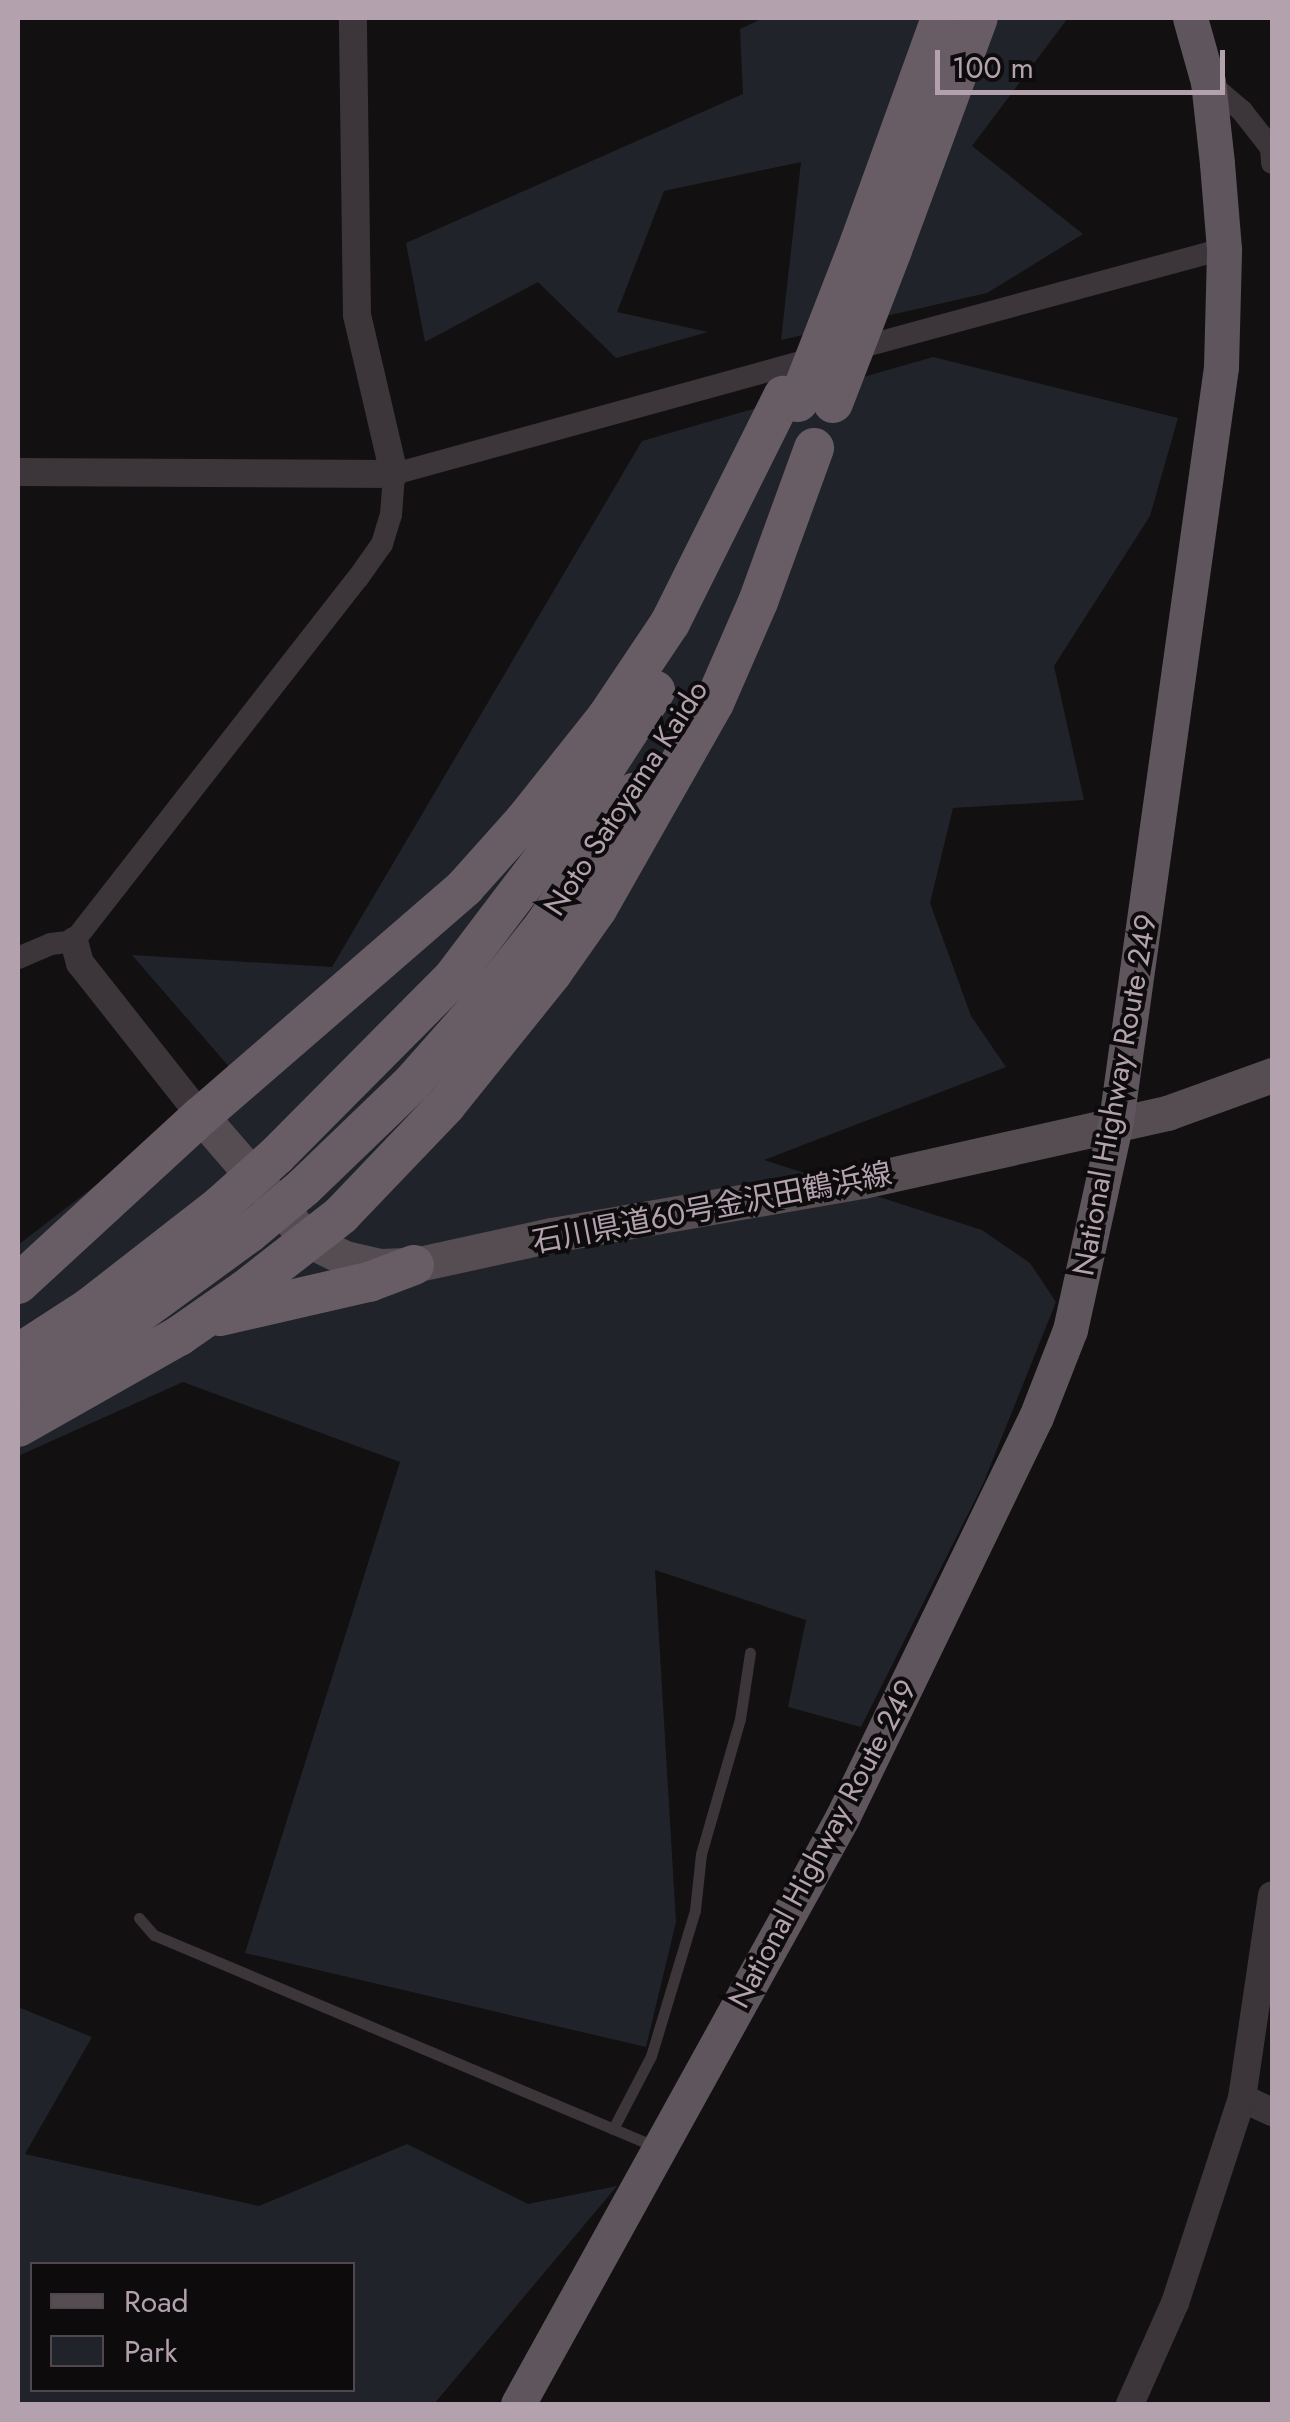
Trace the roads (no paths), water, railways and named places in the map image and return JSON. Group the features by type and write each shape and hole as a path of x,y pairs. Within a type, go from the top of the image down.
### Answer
{"highway":[{"name":"Noto Satoyama Kaido","path":"18,1391 109,1336 249,1233 304,1187 412,1083 482,1004 593,856 705,677 814,448 804,400 836,304 876,246 941,18"},
{"name":"Noto Satoyama Kaido","path":"18,1354 89,1308 220,1206 277,1156 452,980 572,820 675,656 741,528 876,246 978,18"},
{"name":"National Highway Route 249","path":"518,2404 842,1818 1036,1418 1070,1330 1116,1121 1221,368 1224,249 1208,82 1190,18"},
{"path":"18,1284 200,1116 424,924 525,820 607,717 670,623 804,400"},
{"path":"18,1427 88,1391 190,1328 342,1215 446,1105 552,973 597,909 714,703 758,602 814,448"},
{"path":"190,1328 227,1314 369,1282 414,1264"}],"main road":[{"name":"石川県道60号金沢田鶴浜線","path":"308,1240 345,1258 380,1266 414,1264 552,1235 864,1181 1167,1112 1272,1075"},
{"path":"200,1116 308,1240"}],"street":[{"path":"18,958 51,944 74,941 382,544 391,515 394,474 357,315 353,18"},
{"path":"1208,82 1242,111 1271,148 1272,163"},
{"path":"18,472 394,474 1224,249"},
{"path":"74,941 80,963 200,1116"},
{"path":"1130,2404 1175,2303 1242,2098 1272,1895"},
{"path":"1242,2098 1272,2112"}],"lane":[{"path":"613,2129 650,2056 696,1910 701,1854 740,1719 750,1653"},
{"path":"139,1918 154,1935 658,2148"}]}
